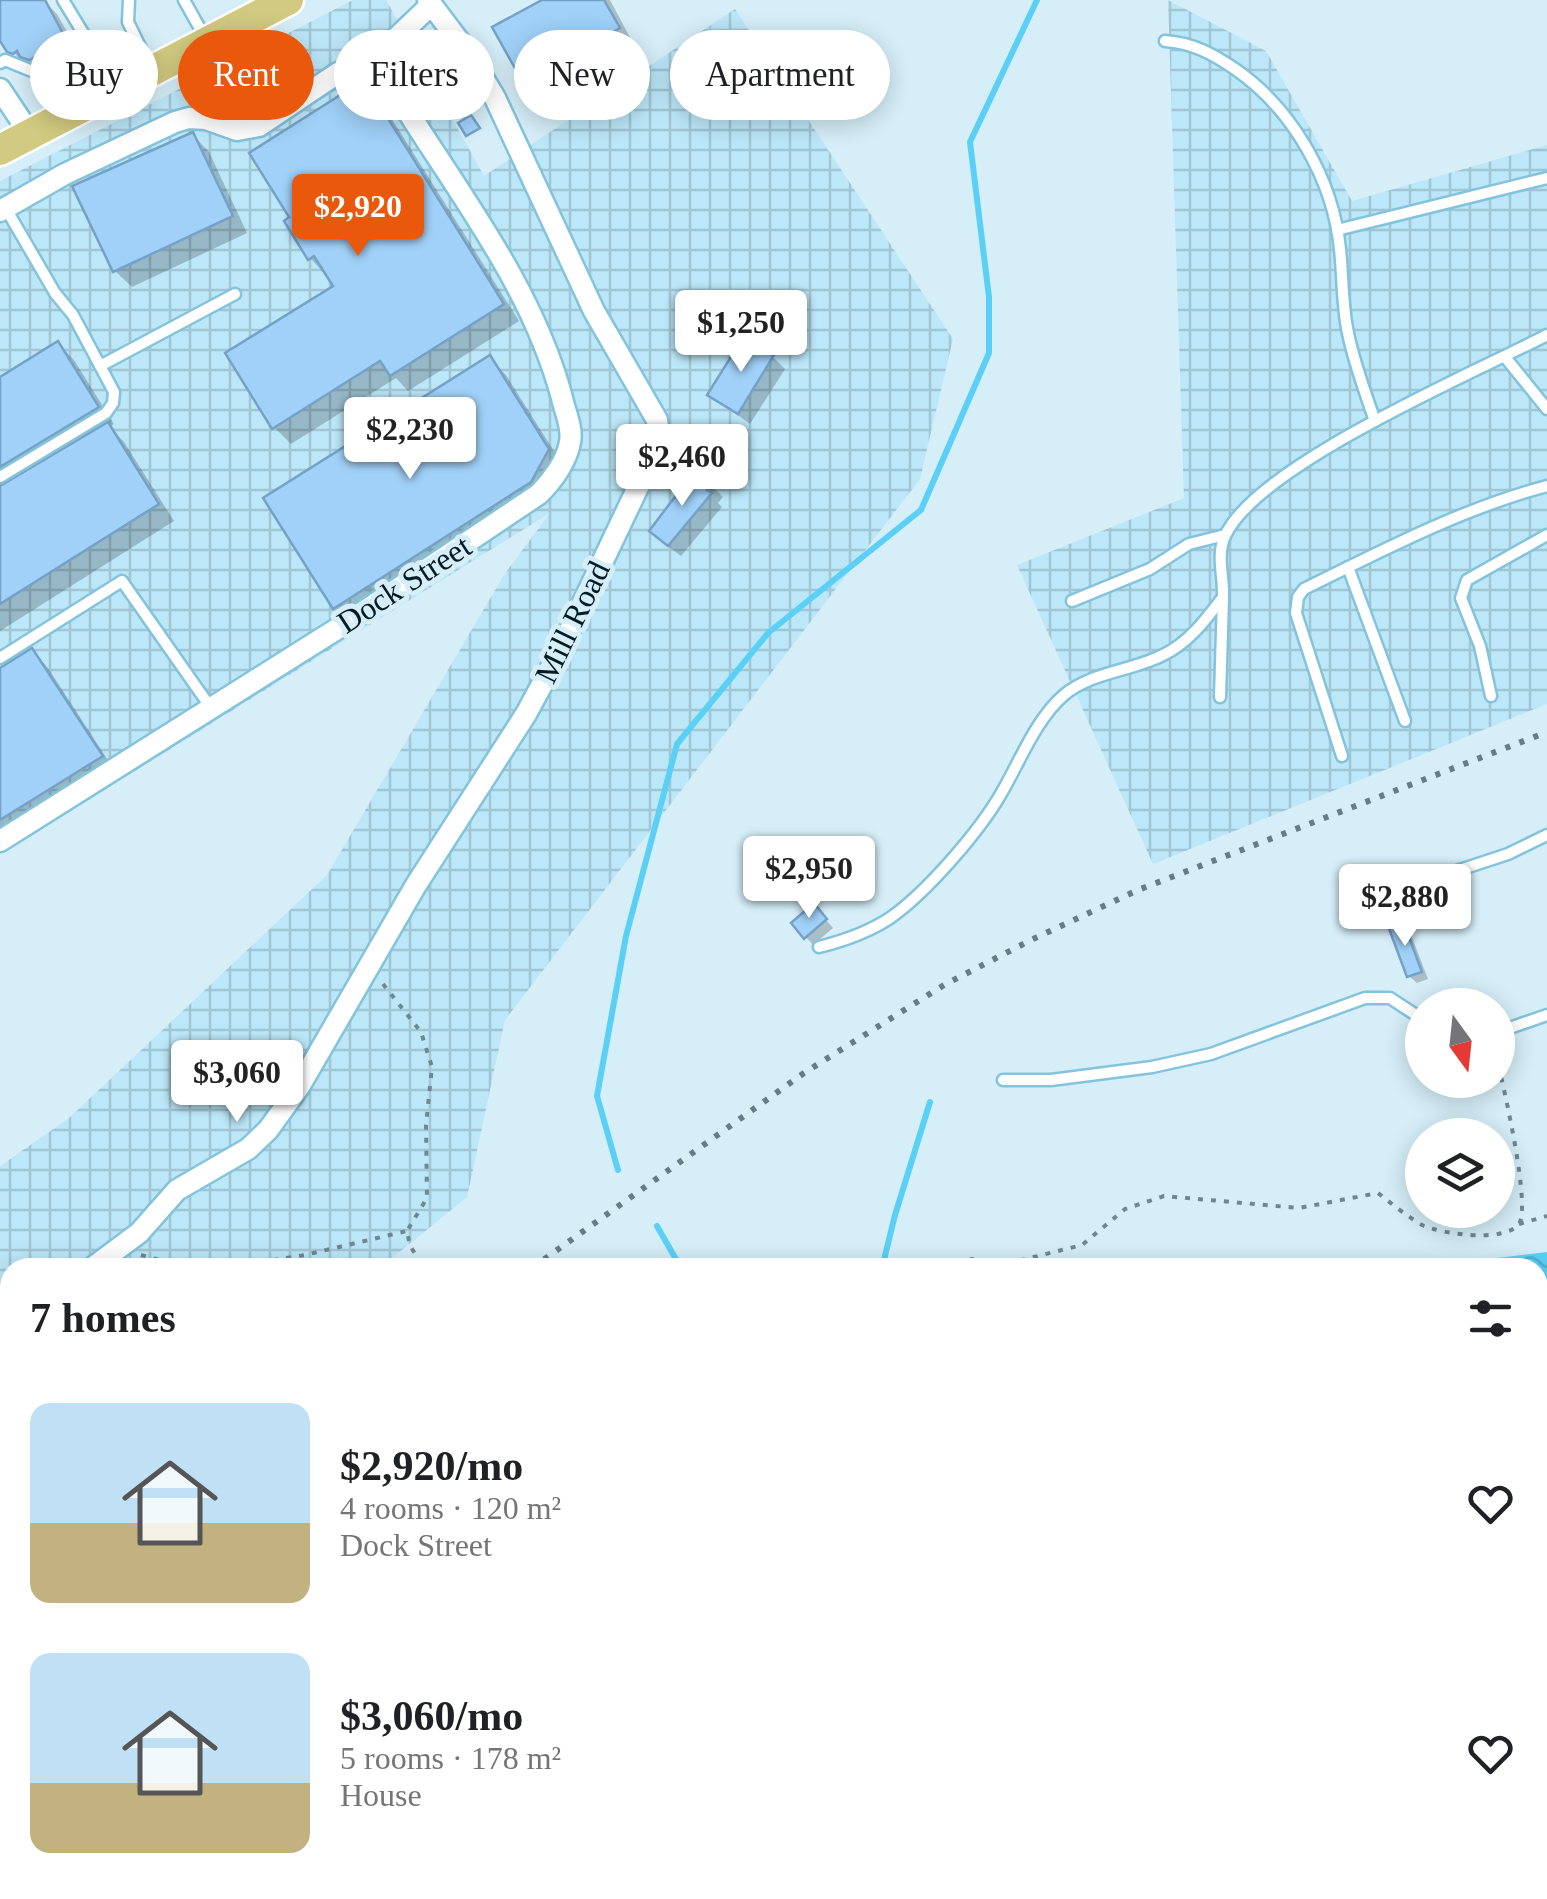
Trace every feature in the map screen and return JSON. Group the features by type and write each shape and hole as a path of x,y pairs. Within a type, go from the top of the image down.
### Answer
{"main road":[{"path":"231,30 288,0"},
{"path":"0,150 57,120"}],"street":[{"path":"402,30 430,2"},
{"name":"Mill Road","path":"368,968 559,653 660,441 658,420 594,310 495,98 430,2"},
{"path":"3,209 64,174 189,118 206,119 236,130 259,126 334,76"},
{"path":"0,89 30,134"},
{"name":"Dock Street","path":"0,842 540,494 551,482 570,442 559,388 516,282 414,120"},
{"path":"106,1258 123,1246 177,1190 236,1156 268,1130 325,1048 368,968"}],"lane":[{"path":"63,0 82,30"},
{"path":"129,0 131,30"},
{"path":"184,0 201,30"},
{"path":"1165,42 1197,47 1215,55 1264,93 1282,112 1308,154 1327,194 1337,230 1347,330 1375,421"},
{"path":"0,62 5,60 30,70"},
{"path":"1337,230 1547,178"},
{"path":"0,477 106,413 114,392 73,315 3,209"},
{"path":"100,366 234,294"},
{"path":"1220,697 1224,596 1221,548 1239,515 1291,472 1375,421 1547,334"},
{"path":"1505,357 1547,409"},
{"path":"1342,756 1296,607 1304,589 1471,510 1547,486"},
{"path":"1072,601 1150,569 1189,544 1225,535"},
{"path":"1491,696 1480,646 1461,598 1462,588 1467,580 1547,535"},
{"path":"1348,567 1405,722"},
{"path":"0,658 122,581 211,708"},
{"path":"819,947 867,931 889,918 945,865 998,800 1048,713 1064,695 1107,674 1166,654 1203,623 1224,596"},
{"path":"1429,880 1508,854 1547,835"},
{"path":"1003,1080 1050,1080 1211,1054 1366,998 1390,998 1405,1008"},
{"path":"1515,1026 1547,1015"}],"path":[{"path":"368,968 421,1032 432,1068 426,1125 426,1198 407,1231 410,1246 419,1258"},
{"path":"1506,1098 1522,1194 1519,1224"},
{"path":"1030,1258 1082,1245 1125,1209 1164,1196 1300,1208 1378,1194 1429,1228 1474,1236 1511,1231 1519,1224 1547,1216"},
{"path":"286,1258 407,1231"},
{"path":"123,1246 152,1258"}],"shaded area":[{"path":"353,0 386,0 403,30 334,30 334,120 453,120 484,176 568,120 650,120 650,66 670,52 670,120 808,120 953,339 920,479 505,1020 467,1197 392,1258 0,1258 0,1166 69,1118 327,875 504,575 550,513 0,855 0,181 119,120 158,120 158,100 178,90 178,120 314,120 314,30 294,30"},
{"path":"1168,0 1266,51 1352,201 1547,145 1547,704 1153,864 1017,565 1184,498"},
{"path":"735,9 749,30 703,30"}],"water":[{"path":"1547,1252 1547,1258 1497,1258"}],"building":[{"path":"0,0 45,0 61,30 30,30 29,60 17,51 7,52 0,41"},
{"path":"542,0 604,0 620,28 514,30 514,67 492,27"},
{"path":"334,99 334,120 389,120 504,304 390,376 380,361 272,429 225,353 333,286 314,256 308,260 284,221 289,217 249,153 301,120 314,120 314,112"},
{"path":"474,120 480,128 466,136 458,123"},
{"path":"193,132 233,216 113,272 72,186"},
{"path":"744,336 774,355 738,414 707,395"},
{"path":"58,341 99,407 0,467 0,377"},
{"path":"490,355 549,449 531,482 333,609 263,498"},
{"path":"108,422 159,504 0,604 0,486"},
{"path":"701,474 713,483 707,490 712,493 668,546 649,531 690,477 696,481"},
{"path":"32,648 103,756 0,820 0,668"},
{"path":"814,903 827,919 804,939 791,923"},
{"path":"1403,921 1422,972 1407,977 1388,926"}],"waterway":[{"path":"618,1170 597,1096 626,936 677,744 768,633 921,510 989,353 989,297 970,142 1037,0"},
{"path":"884,1258 930,1102"},
{"path":"657,1226 675,1258"}],"railway":[{"path":"546,1258 804,1073 944,985 1138,890 1547,732"}]}
